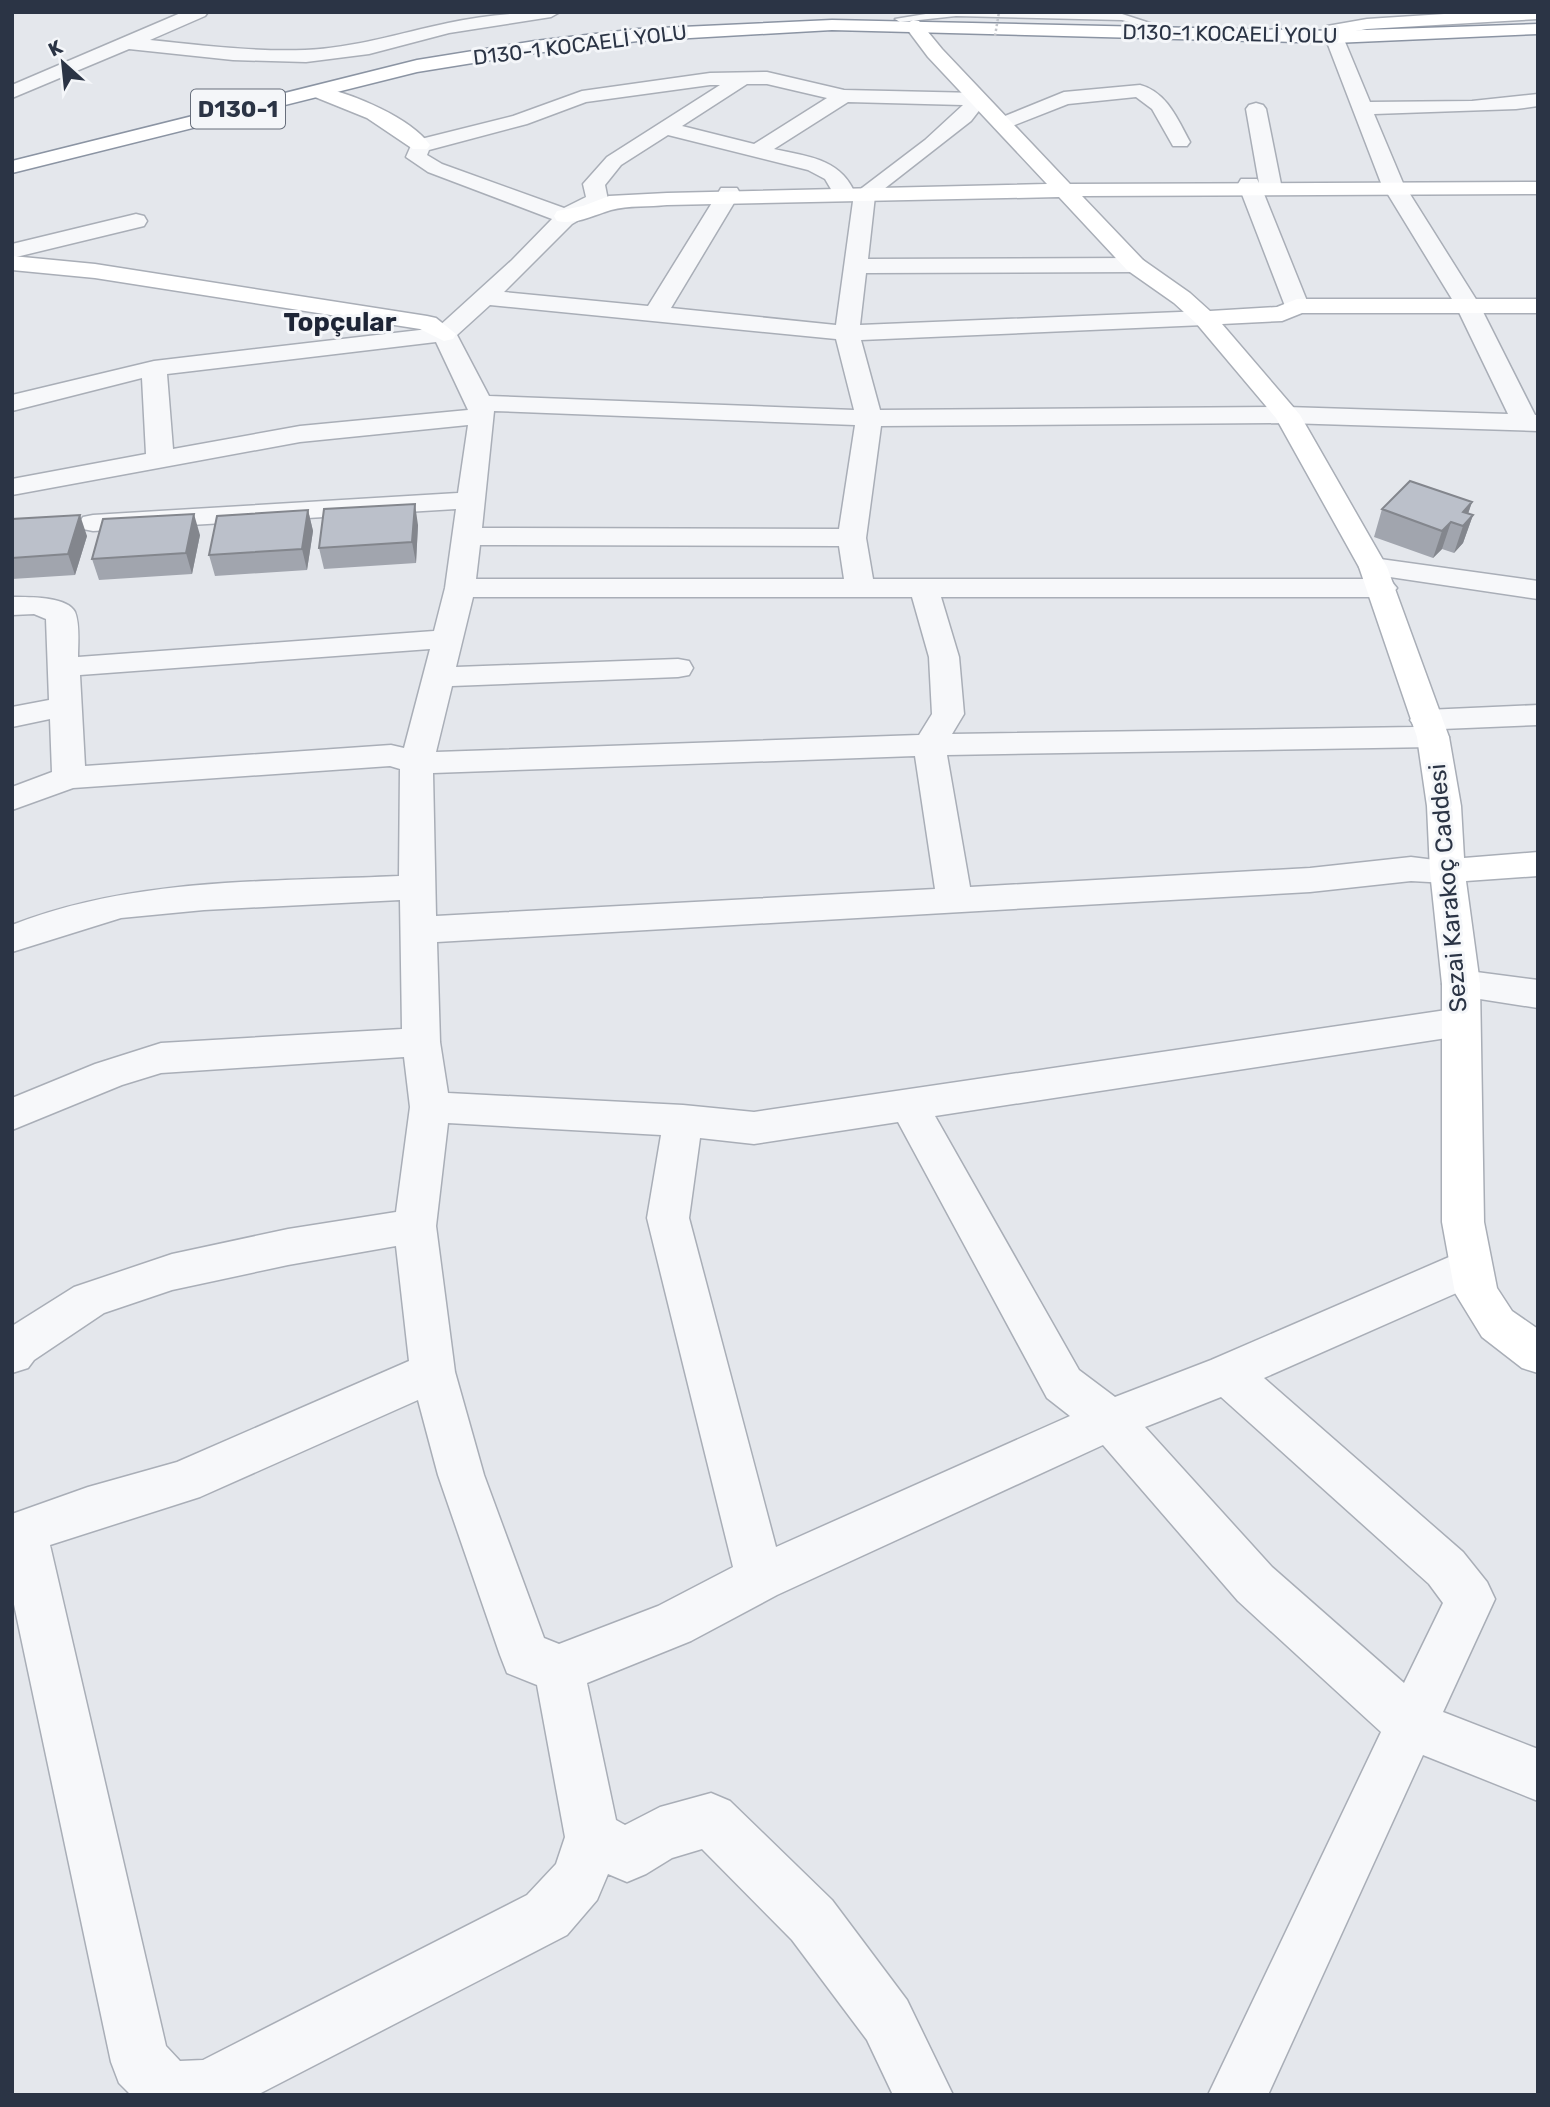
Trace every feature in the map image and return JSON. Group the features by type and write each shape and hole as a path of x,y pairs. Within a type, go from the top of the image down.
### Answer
{"main road":[{"path":"1333,34 1367,24 1538,14"},
{"name":"D130-1","path":"12,154 110,135 190,108 377,64 592,32 733,21 1151,25 1333,34 1538,21"},
{"name":"D130-1 KOCAELİ YOLU","path":"12,167 110,135 358,79 509,51 638,35 738,28 907,22 1333,34 1538,29"},
{"name":"Sezai Karakoç Caddesi","path":"907,22 1135,265 1182,298 1204,318 1286,415 1377,578 1430,728 1444,806 1447,871 1461,984 1463,1222 1471,1267 1477,1293 1497,1324 1538,1354"},
{"path":"12,177 322,93 358,79"},
{"path":"322,93 344,99 392,123 419,145"},
{"path":"12,147 114,122 190,108"},
{"path":"581,208 628,201 858,192 1537,185"},
{"path":"581,208 623,196 728,196"},
{"path":"12,263 95,271 427,323 444,334"},
{"path":"1204,318 1282,314 1297,306 1538,306"},
{"path":"1447,871 1538,864"}],"street":[{"path":"12,92 199,12"},
{"path":"128,43 233,54 306,56 359,50 469,24 551,12"},
{"path":"1333,34 1393,186 1467,304 1531,423"},
{"path":"12,403 155,368 444,334 581,208 594,184 614,161 745,77"},
{"path":"581,208 435,169 416,157 419,145 441,142 520,120 582,97 679,82 767,78 844,96 978,99"},
{"path":"1002,124 1064,98 1140,91 1160,106 1180,142"},
{"path":"758,150 844,96"},
{"path":"858,192 932,144 964,117 978,99"},
{"path":"1362,108 1456,107 1538,100"},
{"path":"1256,109 1260,187 1297,306"},
{"path":"667,129 758,150 828,171 858,192"},
{"path":"858,192 857,266 847,333 869,418 852,538 860,589"},
{"path":"654,316 728,196"},
{"path":"12,251 136,221"},
{"path":"857,266 1135,265"},
{"path":"483,298 847,333 1204,318"},
{"path":"444,334 481,409 460,588 417,763 415,805 421,1042 430,1107 415,1226 433,1372 461,1475 525,1655 559,1670 673,1624 760,1578 1110,1420 1227,1374 1471,1267"},
{"path":"155,368 160,461"},
{"path":"12,486 300,434 481,409 869,418 1286,415 1531,423"},
{"path":"93,523 470,518 852,538"},
{"path":"460,588 924,589 1377,578 1538,590"},
{"path":"924,589 944,657 948,714 929,745 955,900"},
{"path":"12,606 38,605 61,614 69,778"},
{"path":"64,667 447,639"},
{"path":"438,677 678,668"},
{"path":"12,718 66,706"},
{"path":"12,799 69,778 391,755 417,763 1430,728 1538,715"},
{"path":"419,930 1310,880 1411,869 1447,871"},
{"path":"12,939 37,929 121,906 204,898 419,887"},
{"path":"1461,984 1538,994"},
{"path":"430,1107 683,1121 754,1128 1460,1022"},
{"path":"12,1115 109,1074 161,1058 421,1042"},
{"path":"908,1103 1063,1384 1110,1420 1255,1584 1412,1725 1538,1775"},
{"path":"683,1121 668,1218 760,1578"},
{"path":"12,1354 18,1346 89,1300 172,1272 288,1247 415,1226"},
{"path":"433,1372 183,1482 88,1509 18,1517 140,2062 167,2091 207,2089 547,1915 578,1881 592,1837 559,1670"},
{"path":"1227,1374 1446,1568 1470,1599 1237,2095"},
{"path":"592,1837 627,1855 660,1834 711,1820 812,1920 887,2020 924,2095"}],"path":[{"path":"995,36 999,12"}],"building":[{"path":"1410,481 1472,502 1463,512 1473,515 1463,526 1451,522 1442,531 1382,509"},
{"path":"415,504 412,542 319,548 324,509"},
{"path":"308,510 302,549 209,555 217,516"},
{"path":"194,514 186,553 92,559 103,519"},
{"path":"80,515 68,554 12,558 12,519"}],"district":[{"name":"Topçular","path":"340,322"}]}
